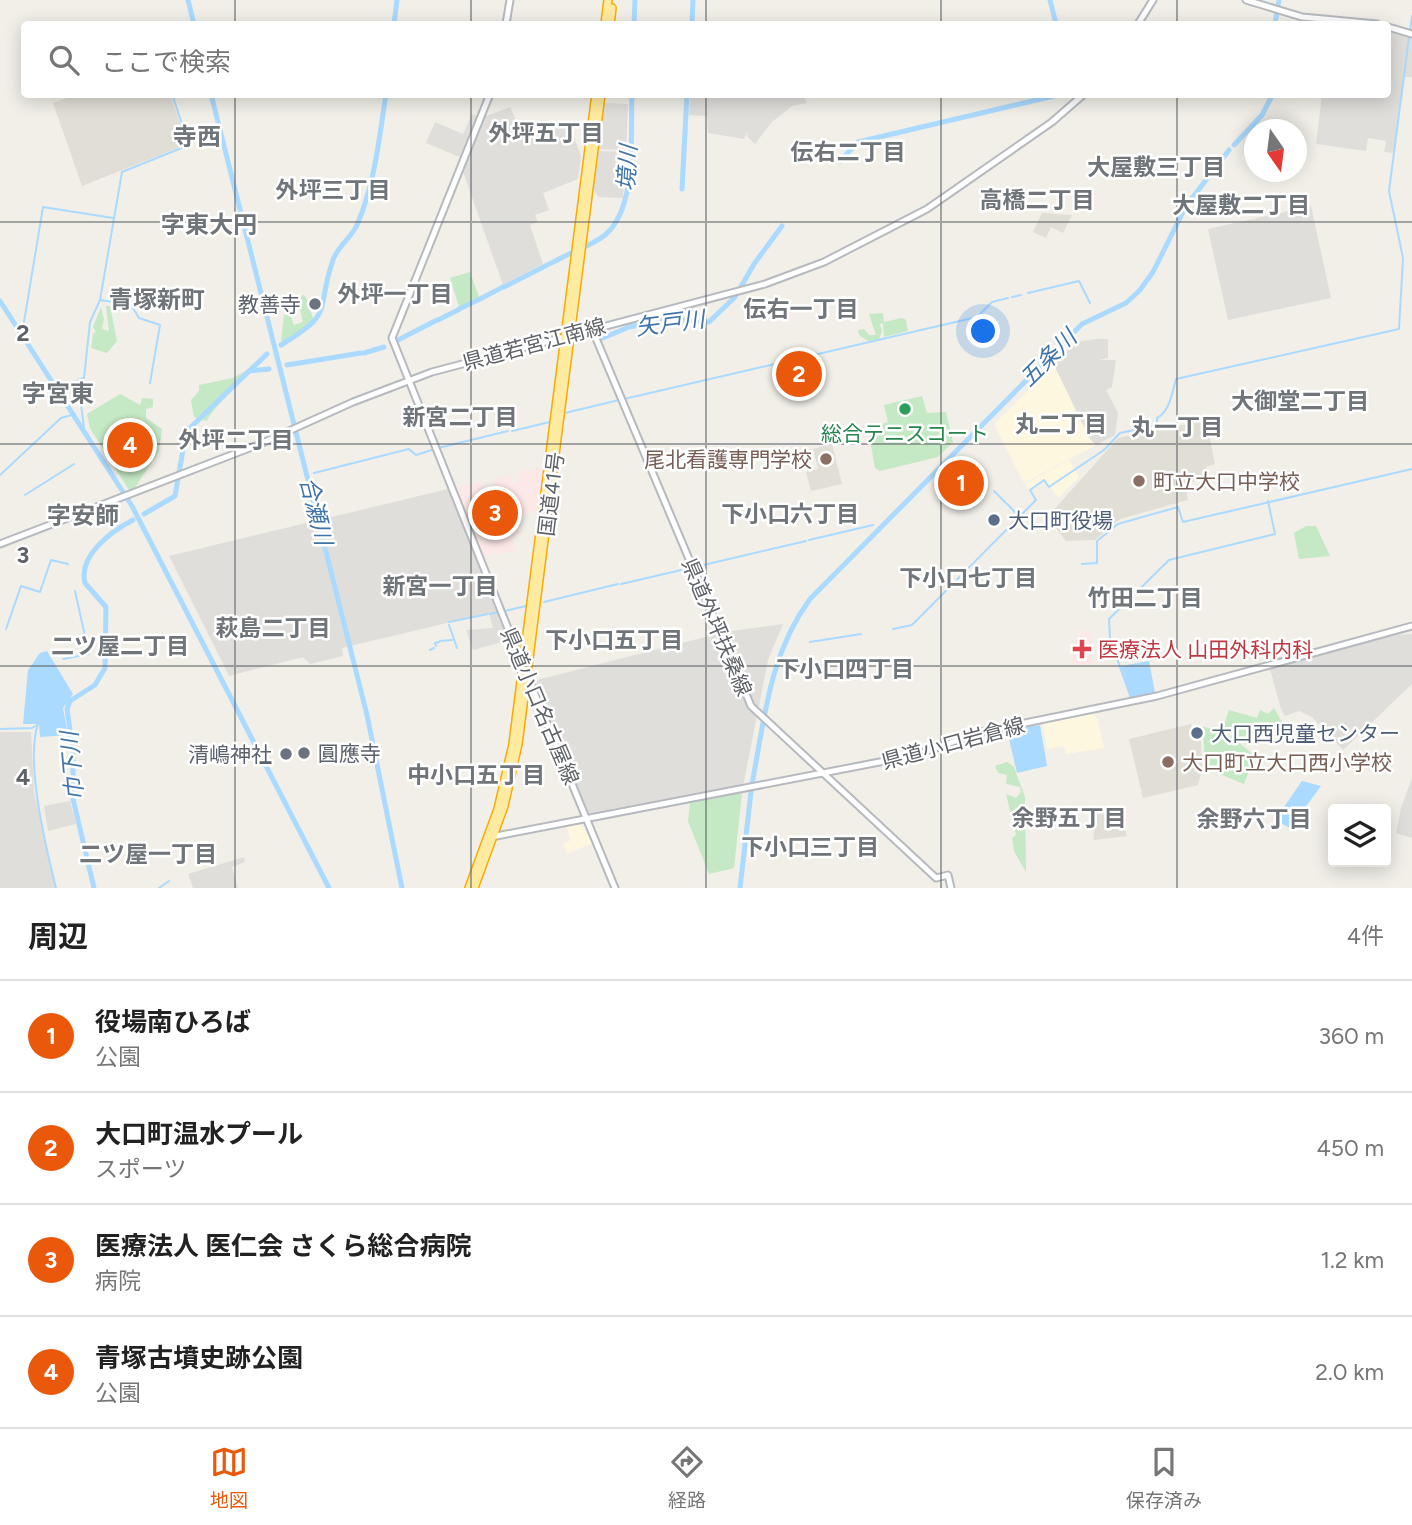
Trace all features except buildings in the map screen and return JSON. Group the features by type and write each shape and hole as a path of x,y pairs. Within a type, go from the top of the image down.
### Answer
{"highway":[{"path":"607,21 610,0"},
{"name":"国道41号","path":"579,250 596,98"},
{"name":"国道41号","path":"491,837 511,756 600,98"},
{"name":"国道41号","path":"471,888 512,779 528,677 568,335"}],"main road":[{"path":"506,21 510,0"},
{"path":"1140,21 1153,0"},
{"path":"1246,0 1277,11 1354,21"},
{"path":"1391,28 1412,34"},
{"name":"県道小口名古屋線","path":"489,98 394,327 393,342 615,888"},
{"name":"県道若宮江南線","path":"0,544 299,427 408,380 748,288 824,262 912,219 1034,135 1079,98"},
{"name":"県道外坪扶桑線","path":"592,329 746,695 768,724 936,878 948,874 951,888"},
{"name":"県道小口岩倉線","path":"491,837 924,753 981,732 1157,696 1412,626"}],"shaded area":[{"path":"1391,28 1412,34 1412,77 1404,77 1394,153 1384,152 1386,141 1368,138 1366,151 1316,144 1322,98 1391,98"},
{"path":"67,98 171,98 188,144 82,186 53,103"},
{"path":"690,98 804,98 807,103 792,106 772,122 755,144 747,136 748,130 744,139 708,133 707,116 689,115"},
{"path":"604,103 628,104 626,150 598,149"},
{"path":"510,107 523,135 569,123 581,156 578,179 543,193 549,210 535,215 538,222 530,225 543,264 503,285 462,169 484,117"},
{"path":"472,114 480,117 462,158 426,143 435,122 463,134"},
{"path":"598,151 626,152 623,198 599,197 596,194 593,187"},
{"path":"1311,206 1331,298 1228,320 1208,229"},
{"path":"1042,213 1072,215 1063,233 1051,227 1046,238 1033,232"},
{"path":"1108,339 1108,358 1099,360 1116,360 1112,387 1106,390 1118,413 1115,435 1096,445 1090,439 1053,363 1076,342"},
{"path":"1054,365 1090,439 1096,445 1024,483 995,426 996,422"},
{"name":"町立大口中学校","path":"1206,420 1215,464 1206,467 1209,479 1185,483 1188,500 1120,519 1095,540 1066,541 1052,523 1057,518 1051,513 1118,438"},
{"name":"尾北看護専門学校","path":"832,444 842,484 811,491 806,472 818,469 813,449"},
{"path":"1069,460 1079,477 1058,498 1045,479 1029,490 1025,484"},
{"path":"544,467 538,511 516,516 521,534 512,536 516,551 480,556 454,488 482,481 484,490 495,487 493,478 510,474 512,483 519,481 518,472"},
{"path":"448,489 509,640 473,650 466,630 493,628 489,613 342,648 343,656 310,664 303,657 229,676 169,556"},
{"path":"783,624 768,660 743,786 592,814 588,812 533,681 725,632"},
{"name":"医療法人 山田外科内科","path":"1081,630 1090,632 1093,664 1072,665 1074,638 1080,639"},
{"path":"1412,634 1412,684 1343,750 1312,717 1299,711 1285,716 1270,669 1397,635"},
{"path":"1093,714 1097,717 1104,748 1066,754 1064,746 1047,749 1043,723"},
{"name":"大口町立大口西小学校","path":"1191,724 1195,740 1201,739 1202,770 1198,785 1143,798 1129,739"},
{"path":"0,732 31,732 34,792 56,888 0,888"},
{"path":"1412,778 1412,838 1396,833 1401,808"},
{"path":"70,801 76,824 48,831 44,806"},
{"path":"1119,807 1127,836 1094,840 1093,811"},
{"path":"581,824 592,843 567,854 563,844 571,840 566,826"},
{"path":"244,857 245,862 232,867 238,888 193,888 188,874"}],"green space":[{"path":"470,272 479,297 459,307 450,278"},
{"path":"303,295 315,324 286,344 281,340 284,315 290,314 294,325 303,322 300,309 289,312 285,304 288,300 297,302 296,298"},
{"path":"106,306 110,306 117,341 107,353 91,348 93,334 96,332 93,327 101,307 104,319 102,329 109,331"},
{"path":"883,313 884,322 902,318 906,320 908,331 884,337 883,323 880,324 882,331 879,339 868,341 859,335 858,330 864,329 869,335 876,335 869,314"},
{"path":"245,371 251,371 207,421 194,417 191,400 199,391 199,385 233,378"},
{"path":"120,394 140,405 142,398 153,399 153,407 146,409 146,418 162,429 159,451 134,489 129,490 90,428 87,414"},
{"path":"922,396 927,413 946,412 953,442 938,457 880,471 875,468 868,428 888,422 884,405"},
{"path":"959,458 988,486 963,511 936,480"},
{"path":"1306,526 1316,526 1330,556 1299,559 1294,533"},
{"path":"1274,708 1283,724 1278,730 1268,732 1260,739 1249,738 1247,745 1222,730 1229,710 1257,718 1260,710 1268,714"},
{"path":"1203,726 1232,737 1255,756 1244,784 1205,768"},
{"path":"1007,762 1014,767 1025,797 1026,872 1014,851 1012,838 1016,835 1006,794 1016,798 1021,792 1020,787 1006,784 1007,775 998,773 995,766"},
{"path":"742,793 734,868 709,874 688,821 690,803"}],"water":[{"path":"47,651 73,694 63,708 68,735 40,737 39,724 23,724 28,670 40,653"},
{"path":"1149,661 1155,693 1131,698 1121,666"},
{"path":"1040,725 1047,766 1017,773 1007,730"},
{"path":"1302,781 1321,786 1290,828 1275,820"}],"waterway":[{"name":"合瀬川","path":"188,0 193,21"},
{"name":"巾下川","path":"394,21 397,0"},
{"name":"境川","path":"634,21 635,0"},
{"path":"692,21 693,0"},
{"name":"矢戸川","path":"1050,0 1055,21"},
{"name":"五条川","path":"1276,21 1279,0"},
{"path":"1410,31 1412,16"},
{"path":"893,629 912,625 1036,500 1030,490 1044,480 1049,487 1104,450 1120,433 1157,425 1157,418 1165,411 1170,401 1176,379 1399,329 1403,258 1389,191 1409,37"},
{"path":"84,428 78,380 84,378 90,322 100,300 122,172 189,145 173,98"},
{"name":"合瀬川","path":"212,98 367,715 402,888"},
{"name":"巾下川","path":"281,345 317,317 333,260 357,225 372,177 385,98"},
{"name":"境川","path":"567,255 605,235 616,223 623,207 630,169 632,98"},
{"path":"682,189 687,98"},
{"name":"矢戸川","path":"840,161 858,142 1045,98"},
{"name":"五条川","path":"1234,145 1262,115 1271,98"},
{"name":"五条川","path":"752,784 765,711 777,664 796,620 810,599 1082,324 1126,303 1140,290 1153,272 1186,206 1229,150"},
{"path":"24,322 43,207 113,218"},
{"name":"矢戸川","path":"598,340 629,327 671,319 709,322 735,297 754,264 782,226"},
{"name":"境川","path":"504,287 565,256"},
{"path":"1028,293 1079,281 1090,303"},
{"name":"境川","path":"482,298 503,287"},
{"path":"1012,297 1021,295"},
{"path":"624,399 977,317 992,302 1008,298"},
{"name":"境川","path":"459,309 480,299"},
{"path":"100,300 131,305 139,318 160,325 150,383"},
{"path":"0,301 132,506 329,888"},
{"name":"境川","path":"438,320 458,310"},
{"name":"境川","path":"396,341 437,320"},
{"name":"境川","path":"364,353 384,347"},
{"name":"境川","path":"287,365 361,353"},
{"name":"巾下川","path":"144,514 175,496 184,444 191,427 267,354"},
{"name":"境川","path":"249,371 269,369"},
{"path":"565,413 619,400"},
{"path":"0,475 61,418 75,414"},
{"path":"512,431 550,422"},
{"path":"438,448 508,431"},
{"path":"314,473 409,449 416,455 432,450"},
{"path":"25,495 74,464"},
{"path":"1082,564 1097,563 1097,541 1118,524 1178,507 1183,522 1412,469"},
{"path":"994,491 1006,503"},
{"path":"1131,698 1110,639 1109,619 1169,560 1275,534 1268,501"},
{"path":"1007,504 1019,516"},
{"name":"巾下川","path":"94,888 73,799 73,752 67,709 70,701 95,685 105,668 106,607 85,583 87,563 98,545 133,520"},
{"path":"809,540 873,525"},
{"path":"695,567 806,541"},
{"path":"6,629 21,586 40,592 51,560 68,564"},
{"path":"621,584 690,568"},
{"path":"544,602 618,584"},
{"path":"63,659 89,654 75,591"},
{"path":"505,611 526,606"},
{"path":"490,614 499,612"},
{"path":"449,622 488,614"},
{"path":"449,625 457,648"},
{"path":"810,642 861,634"},
{"path":"440,641 452,640"},
{"path":"436,646 435,643 439,642"},
{"path":"430,650 434,648"},
{"path":"38,724 35,740 35,782 42,829 56,888"},
{"path":"0,729 32,728 37,725"},
{"name":"五条川","path":"740,888 751,792"},
{"path":"159,888 169,881"}],"place":[{"name":"教善寺","path":"315,304"},
{"name":"大口町温水プール","path":"799,374"},
{"name":"総合テニスコート","path":"905,409"},
{"name":"青塚古墳史跡公園","path":"130,445"},
{"name":"尾北看護専門学校","path":"826,459"},
{"name":"町立大口中学校","path":"1139,481"},
{"name":"役場南ひろば","path":"961,483"},
{"name":"医療法人 医仁会 さくら総合病院","path":"495,513"},
{"name":"大口町役場","path":"994,520"},
{"name":"医療法人 山田外科内科","path":"1082,649"},
{"name":"大口西児童センター","path":"1197,733"},
{"name":"圓應寺","path":"304,753"},
{"name":"清嶋神社","path":"286,754"},
{"name":"大口町立大口西小学校","path":"1168,762"}],"district":[{"name":"外坪五丁目","path":"546,133"},
{"name":"寺西","path":"197,136"},
{"name":"伝右二丁目","path":"848,152"},
{"name":"大屋敷三丁目","path":"1156,167"},
{"name":"外坪三丁目","path":"333,190"},
{"name":"高橋二丁目","path":"1037,200"},
{"name":"大屋敷二丁目","path":"1241,205"},
{"name":"字東大円","path":"209,224"},
{"name":"外坪一丁目","path":"395,294"},
{"name":"青塚新町","path":"157,299"},
{"name":"伝右一丁目","path":"801,309"},
{"name":"字宮東","path":"58,393"},
{"name":"大御堂二丁目","path":"1300,401"},
{"name":"新宮二丁目","path":"460,417"},
{"name":"丸二丁目","path":"1061,424"},
{"name":"丸一丁目","path":"1177,427"},
{"name":"外坪二丁目","path":"236,440"},
{"name":"下小口六丁目","path":"790,514"},
{"name":"字安師","path":"83,515"},
{"name":"下小口七丁目","path":"968,578"},
{"name":"新宮一丁目","path":"440,586"},
{"name":"竹田二丁目","path":"1145,598"},
{"name":"萩島二丁目","path":"273,628"},
{"name":"下小口五丁目","path":"614,640"},
{"name":"二ツ屋二丁目","path":"120,646"},
{"name":"下小口四丁目","path":"845,669"},
{"name":"中小口五丁目","path":"476,775"},
{"name":"余野五丁目","path":"1069,818"},
{"name":"余野六丁目","path":"1254,819"},
{"name":"下小口三丁目","path":"810,847"},
{"name":"二ツ屋一丁目","path":"148,854"}]}
